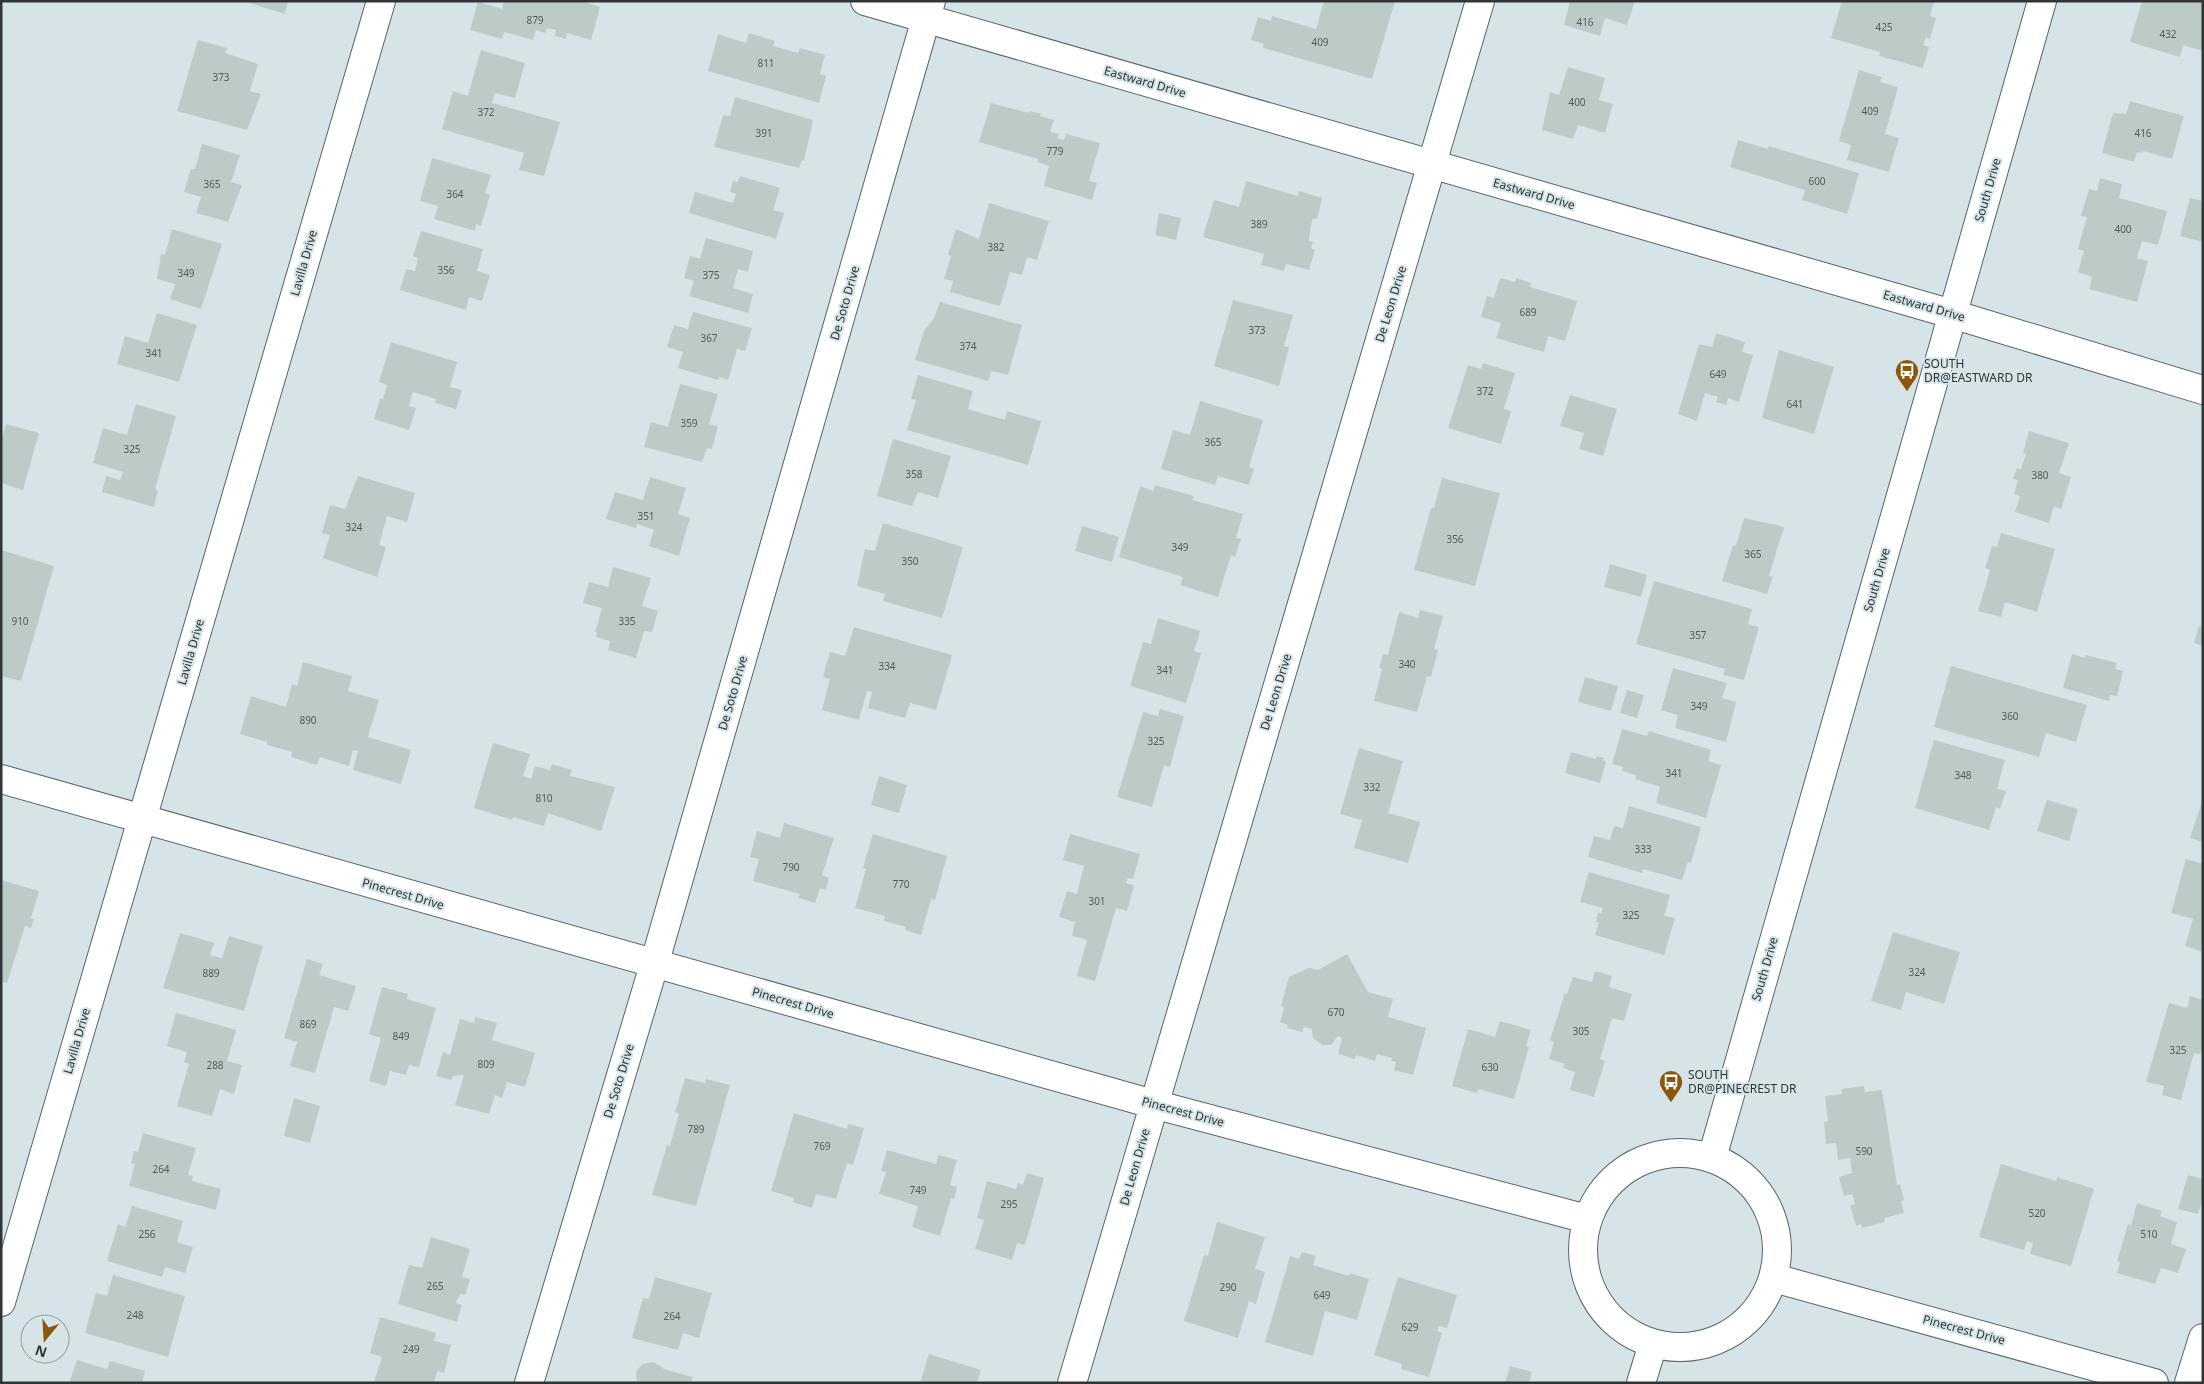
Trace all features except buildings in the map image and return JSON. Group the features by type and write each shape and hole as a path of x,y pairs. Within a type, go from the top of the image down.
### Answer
{"street":[{"name":"Lavilla Drive","path":"1,1302 381,1"},
{"name":"Eastward Drive","path":"865,1 929,10 1432,165 1952,314 2203,390"},
{"name":"De Leon Drive","path":"1072,1383 1480,1"},
{"name":"South Drive","path":"1712,1158 2042,1"},
{"name":"De Soto Drive","path":"529,1383 654,965 929,10"},
{"name":"Pinecrest Drive","path":"1,779 654,965 1153,1104 1587,1219"},
{"path":"1681,1153 1712,1158 1738,1172 1759,1193 1772,1219 1778,1248 1774,1278 1761,1305 1740,1328 1713,1342 1688,1347 1652,1344 1624,1331 1601,1309 1587,1281 1582,1250 1587,1219 1601,1192 1623,1170 1651,1157 1681,1153"},
{"name":"Pinecrest Drive","path":"1774,1278 2154,1383"},
{"path":"2189,1383 2203,1338"},
{"path":"1641,1383 1652,1344"}],"place":[{"name":"SOUTH DR@EASTWARD DR","path":"1907,392"},
{"name":"SOUTH DR@PINECREST DR","path":"1671,1103"}]}
